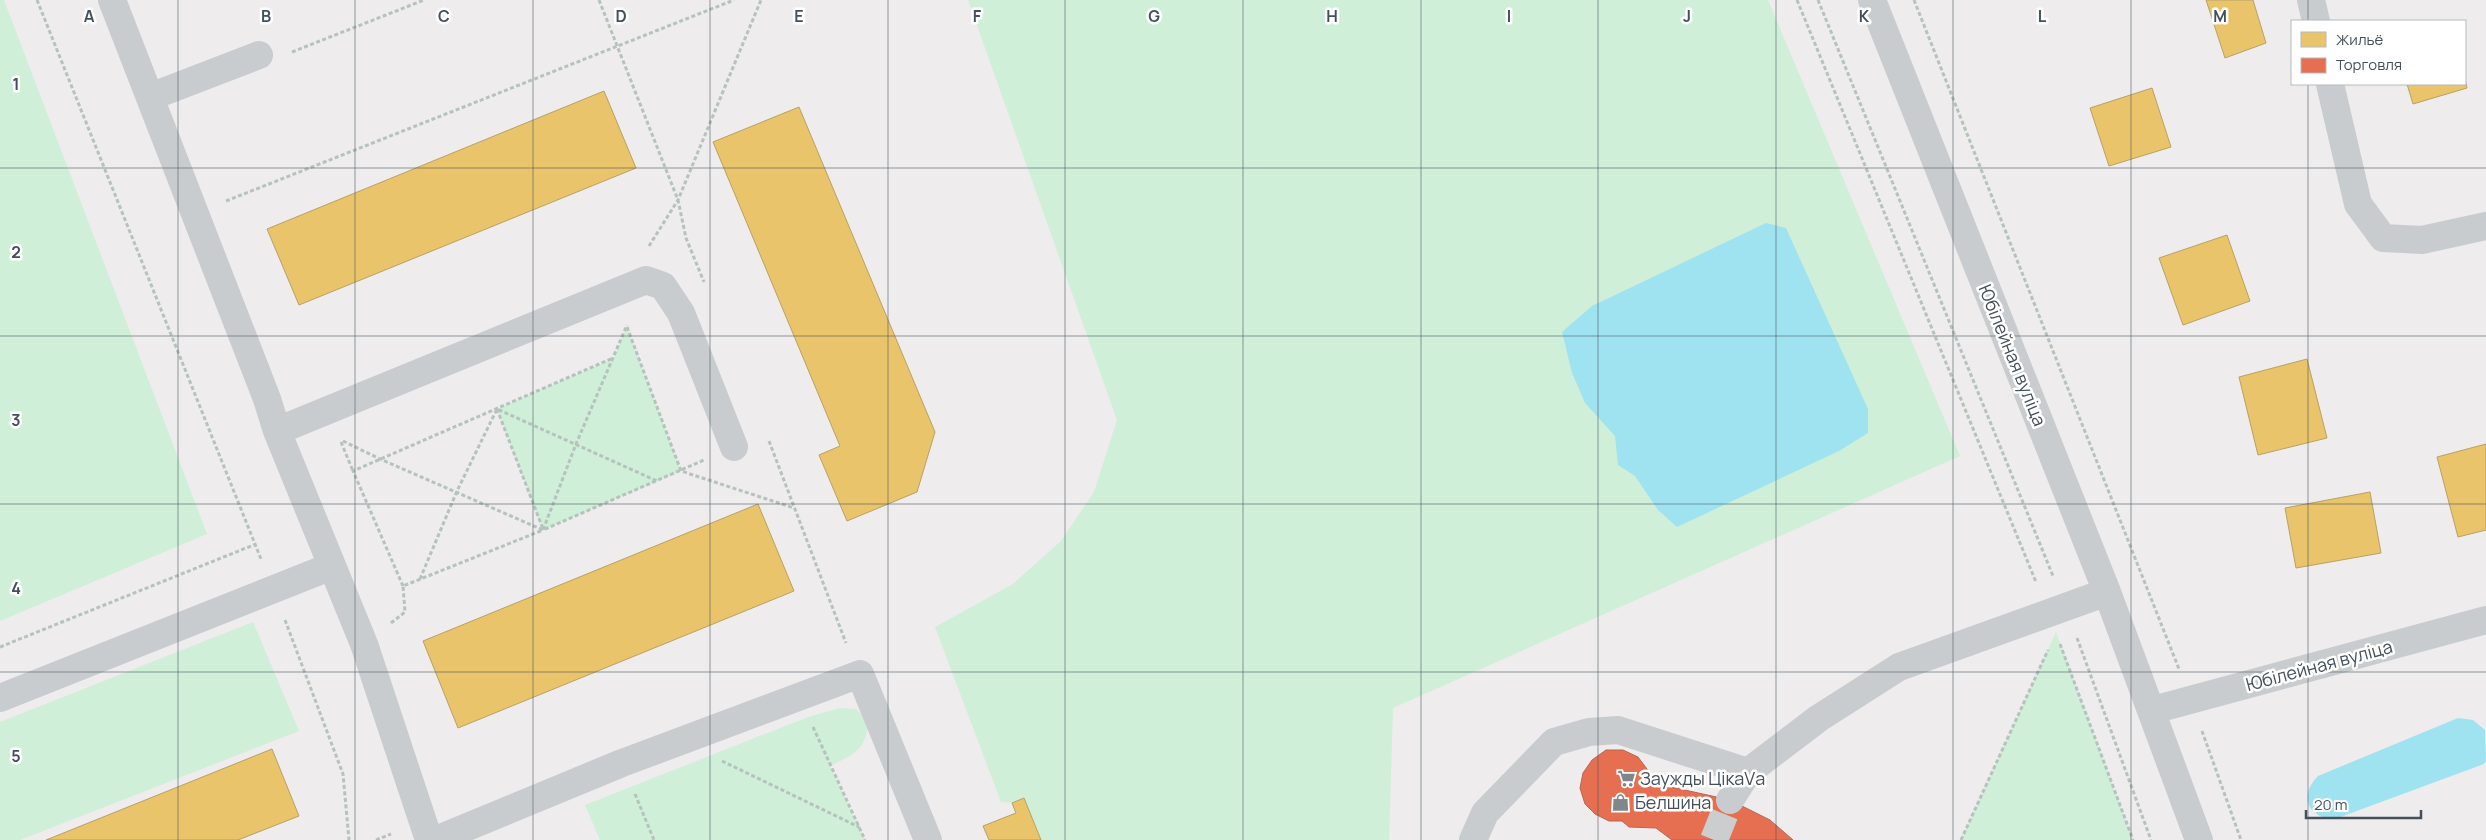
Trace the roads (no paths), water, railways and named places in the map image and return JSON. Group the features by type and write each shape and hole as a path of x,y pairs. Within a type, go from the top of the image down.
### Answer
{"street":[{"path":"112,0 267,398 278,431 364,644 429,840"},
{"name":"Юбілейная вуліца","path":"1872,0 2153,710 2199,840"},
{"path":"2311,0 2316,20"},
{"path":"150,97 259,55"},
{"path":"2330,85 2358,204 2383,238 2422,240 2486,226"},
{"path":"278,431 646,280 663,286 681,312 734,447"},
{"path":"0,698 332,566"},
{"path":"1730,800 1748,772 1819,718 1899,667 2107,592"},
{"name":"Юбілейная вуліца","path":"2153,710 2486,620"},
{"path":"436,840 622,763 860,674 928,840"},
{"path":"1473,840 1485,813 1554,742 1588,732 1618,730 1748,772"}],"water":[{"path":"1766,223 1786,228 1868,409 1868,433 1839,451 1677,527 1658,510 1635,476 1618,465 1615,436 1585,403 1572,373 1562,332 1592,306"},
{"path":"2458,718 2473,720 2485,730 2486,761 2484,764 2335,819 2320,816 2310,807 2307,797 2308,791 2318,776"}],"tunnel":[{"path":"1714,840 1730,800"}],"place":[{"name":"Заужды ЦікаVа","path":"1626,778"},
{"name":"Белшина","path":"1621,802"}]}
